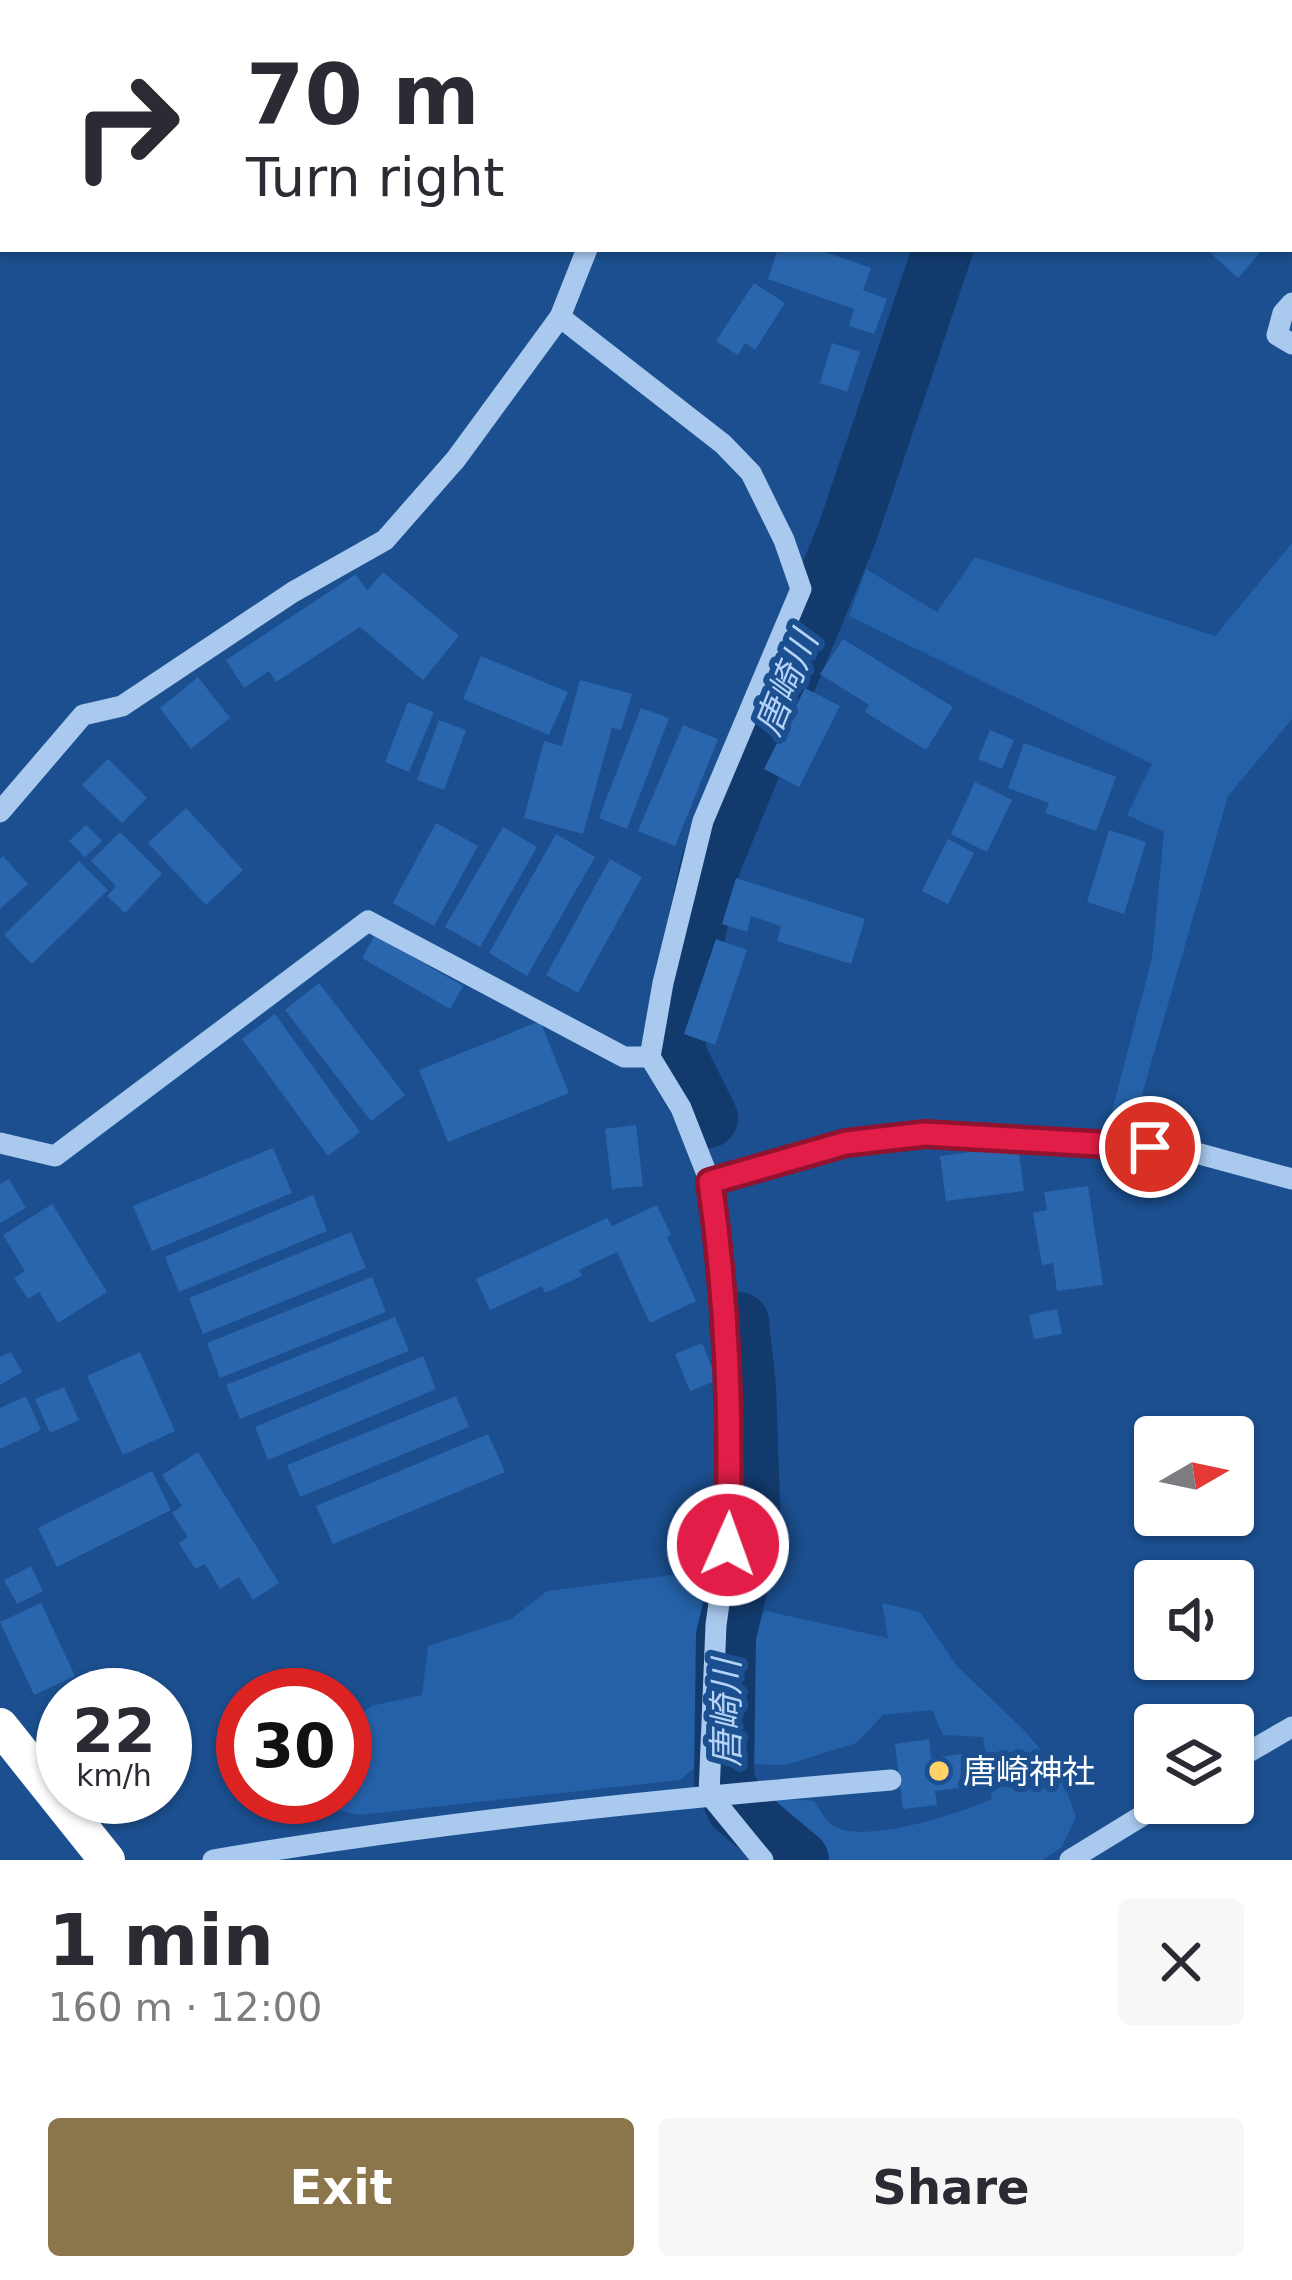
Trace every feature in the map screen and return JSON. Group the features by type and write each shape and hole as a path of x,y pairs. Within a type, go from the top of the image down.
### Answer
{"highway":[{"path":"0,1726 107,1860"}],"street":[{"path":"0,812 83,715 122,706 293,592 385,540 456,459 560,316 586,252"},
{"path":"1292,303 1283,313 1277,335 1292,344"},
{"path":"560,316 723,444 751,473 770,506 801,590 703,821 650,1057 681,1108 710,1182 725,1286 731,1423 728,1545 716,1625 709,1794 763,1860"},
{"path":"0,1143 55,1156 368,921 624,1057 650,1057"},
{"path":"710,1182 846,1143 925,1134 1150,1147 1200,1154 1292,1179"},
{"path":"1254,1749 1292,1727"},
{"path":"213,1860 365,1834 709,1794 891,1780"},
{"path":"1070,1860 1134,1821"}],"shaded area":[{"path":"1292,543 1292,719 1228,796 1137,1112 1112,1111 1152,958 1164,832 1127,815 1152,764 849,616 866,569 937,612 975,557 1215,636"},
{"path":"687,1573 702,1589 698,1765 680,1780 372,1814 372,1706 422,1695 428,1646 511,1619 547,1591"},
{"path":"882,1603 920,1612 957,1666 1060,1772 1076,1817 1061,1848 1042,1860 803,1860 800,1842 764,1819 756,1807 776,1798 814,1801 832,1825 866,1832 912,1825 992,1799 983,1737 943,1735 932,1710 883,1715 856,1743 786,1765 746,1764 741,1632 766,1611 888,1638"}],"building":[{"path":"777,252 826,252 871,268 863,290 887,299 874,334 849,326 854,309 768,279"},
{"path":"1209,252 1260,252 1238,278"},
{"path":"754,283 785,303 755,350 745,343 738,355 716,341"},
{"path":"832,343 860,352 847,392 820,383"},
{"path":"383,572 459,636 423,680 360,627 276,682 269,671 244,688 226,660 356,574 367,591"},
{"path":"843,639 953,707 926,750 865,712 869,705 820,674"},
{"path":"481,656 568,692 549,735 463,699"},
{"path":"198,677 230,718 191,749 160,708"},
{"path":"580,680 632,694 621,730 612,728 583,834 524,818 544,741 562,746"},
{"path":"805,688 840,706 799,787 764,769"},
{"path":"408,702 434,712 409,772 385,762"},
{"path":"641,708 669,718 627,829 599,818"},
{"path":"439,720 466,730 444,790 417,780"},
{"path":"683,725 718,739 675,846 638,831"},
{"path":"990,730 1014,740 1002,769 978,759"},
{"path":"1024,743 1116,777 1096,831 1045,813 1049,803 1008,788"},
{"path":"108,759 147,798 122,823 82,785"},
{"path":"975,782 1012,800 987,852 951,834"},
{"path":"186,808 243,870 206,905 148,843"},
{"path":"436,823 478,846 434,926 393,903"},
{"path":"86,825 102,841 85,857 69,841"},
{"path":"503,827 537,847 480,947 445,927"},
{"path":"1109,830 1146,842 1124,914 1087,902"},
{"path":"120,832 162,874 125,913 107,896 116,886 91,861"},
{"path":"556,834 595,857 527,976 489,953"},
{"path":"948,839 974,853 948,904 922,891"},
{"path":"3,856 28,884 0,909 0,859"},
{"path":"610,859 642,877 578,993 546,975"},
{"path":"79,861 108,890 32,964 4,935"},
{"path":"736,878 865,919 851,964 777,941 781,926 751,916 747,932 722,924"},
{"path":"375,935 463,986 450,1009 362,958"},
{"path":"716,939 747,950 715,1045 684,1034"},
{"path":"319,983 405,1095 371,1121 285,1010"},
{"path":"275,1014 360,1132 328,1156 242,1039"},
{"path":"540,1021 569,1093 448,1142 419,1070"},
{"path":"636,1125 643,1186 612,1189 605,1129"},
{"path":"1018,1146 1024,1191 946,1201 940,1156"},
{"path":"273,1148 292,1193 152,1251 133,1206"},
{"path":"9,1179 26,1208 0,1223 0,1184"},
{"path":"1088,1186 1103,1285 1057,1291 1053,1263 1042,1265 1033,1213 1047,1210 1044,1192"},
{"path":"313,1195 327,1231 179,1292 165,1257"},
{"path":"52,1204 107,1292 58,1323 39,1292 28,1299 14,1278 25,1271 3,1235"},
{"path":"657,1205 696,1301 650,1323 617,1252 545,1293 542,1286 490,1310 476,1279 607,1218 612,1226"},
{"path":"351,1232 366,1268 203,1334 189,1298"},
{"path":"372,1277 386,1312 220,1378 207,1343"},
{"path":"1057,1309 1062,1334 1034,1339 1029,1315"},
{"path":"395,1317 409,1351 240,1419 226,1385"},
{"path":"702,1343 717,1380 690,1391 675,1354"},
{"path":"11,1352 22,1372 0,1385 0,1357"},
{"path":"140,1352 175,1431 123,1455 87,1376"},
{"path":"423,1356 436,1389 268,1460 255,1427"},
{"path":"64,1387 79,1420 50,1433 35,1399"},
{"path":"26,1396 41,1430 0,1449 0,1408"},
{"path":"456,1396 469,1427 300,1497 287,1465"},
{"path":"488,1434 505,1472 333,1544 316,1506"},
{"path":"198,1452 279,1583 253,1600 239,1577 220,1589 205,1564 195,1569 179,1543 188,1537 172,1513 182,1506 162,1475"},
{"path":"152,1471 171,1510 57,1567 38,1528"},
{"path":"31,1566 43,1591 17,1604 4,1580"},
{"path":"41,1603 71,1668 36,1668 34,1695 0,1622"},
{"name":"唐崎神社","path":"929,1739 931,1758 977,1752 981,1785 935,1791 937,1805 903,1809 895,1744"}],"waterway":[{"name":"唐崎川","path":"708,1118 675,1052 710,866 848,531 942,252"},
{"name":"唐崎川","path":"739,1322 751,1533 726,1636 724,1779 736,1807 799,1860"}],"place":[{"name":"唐崎神社","path":"939,1771"}],"route":[{"path":"728,1545 731,1423 725,1286 710,1182 846,1143 925,1134 1150,1147"}]}
